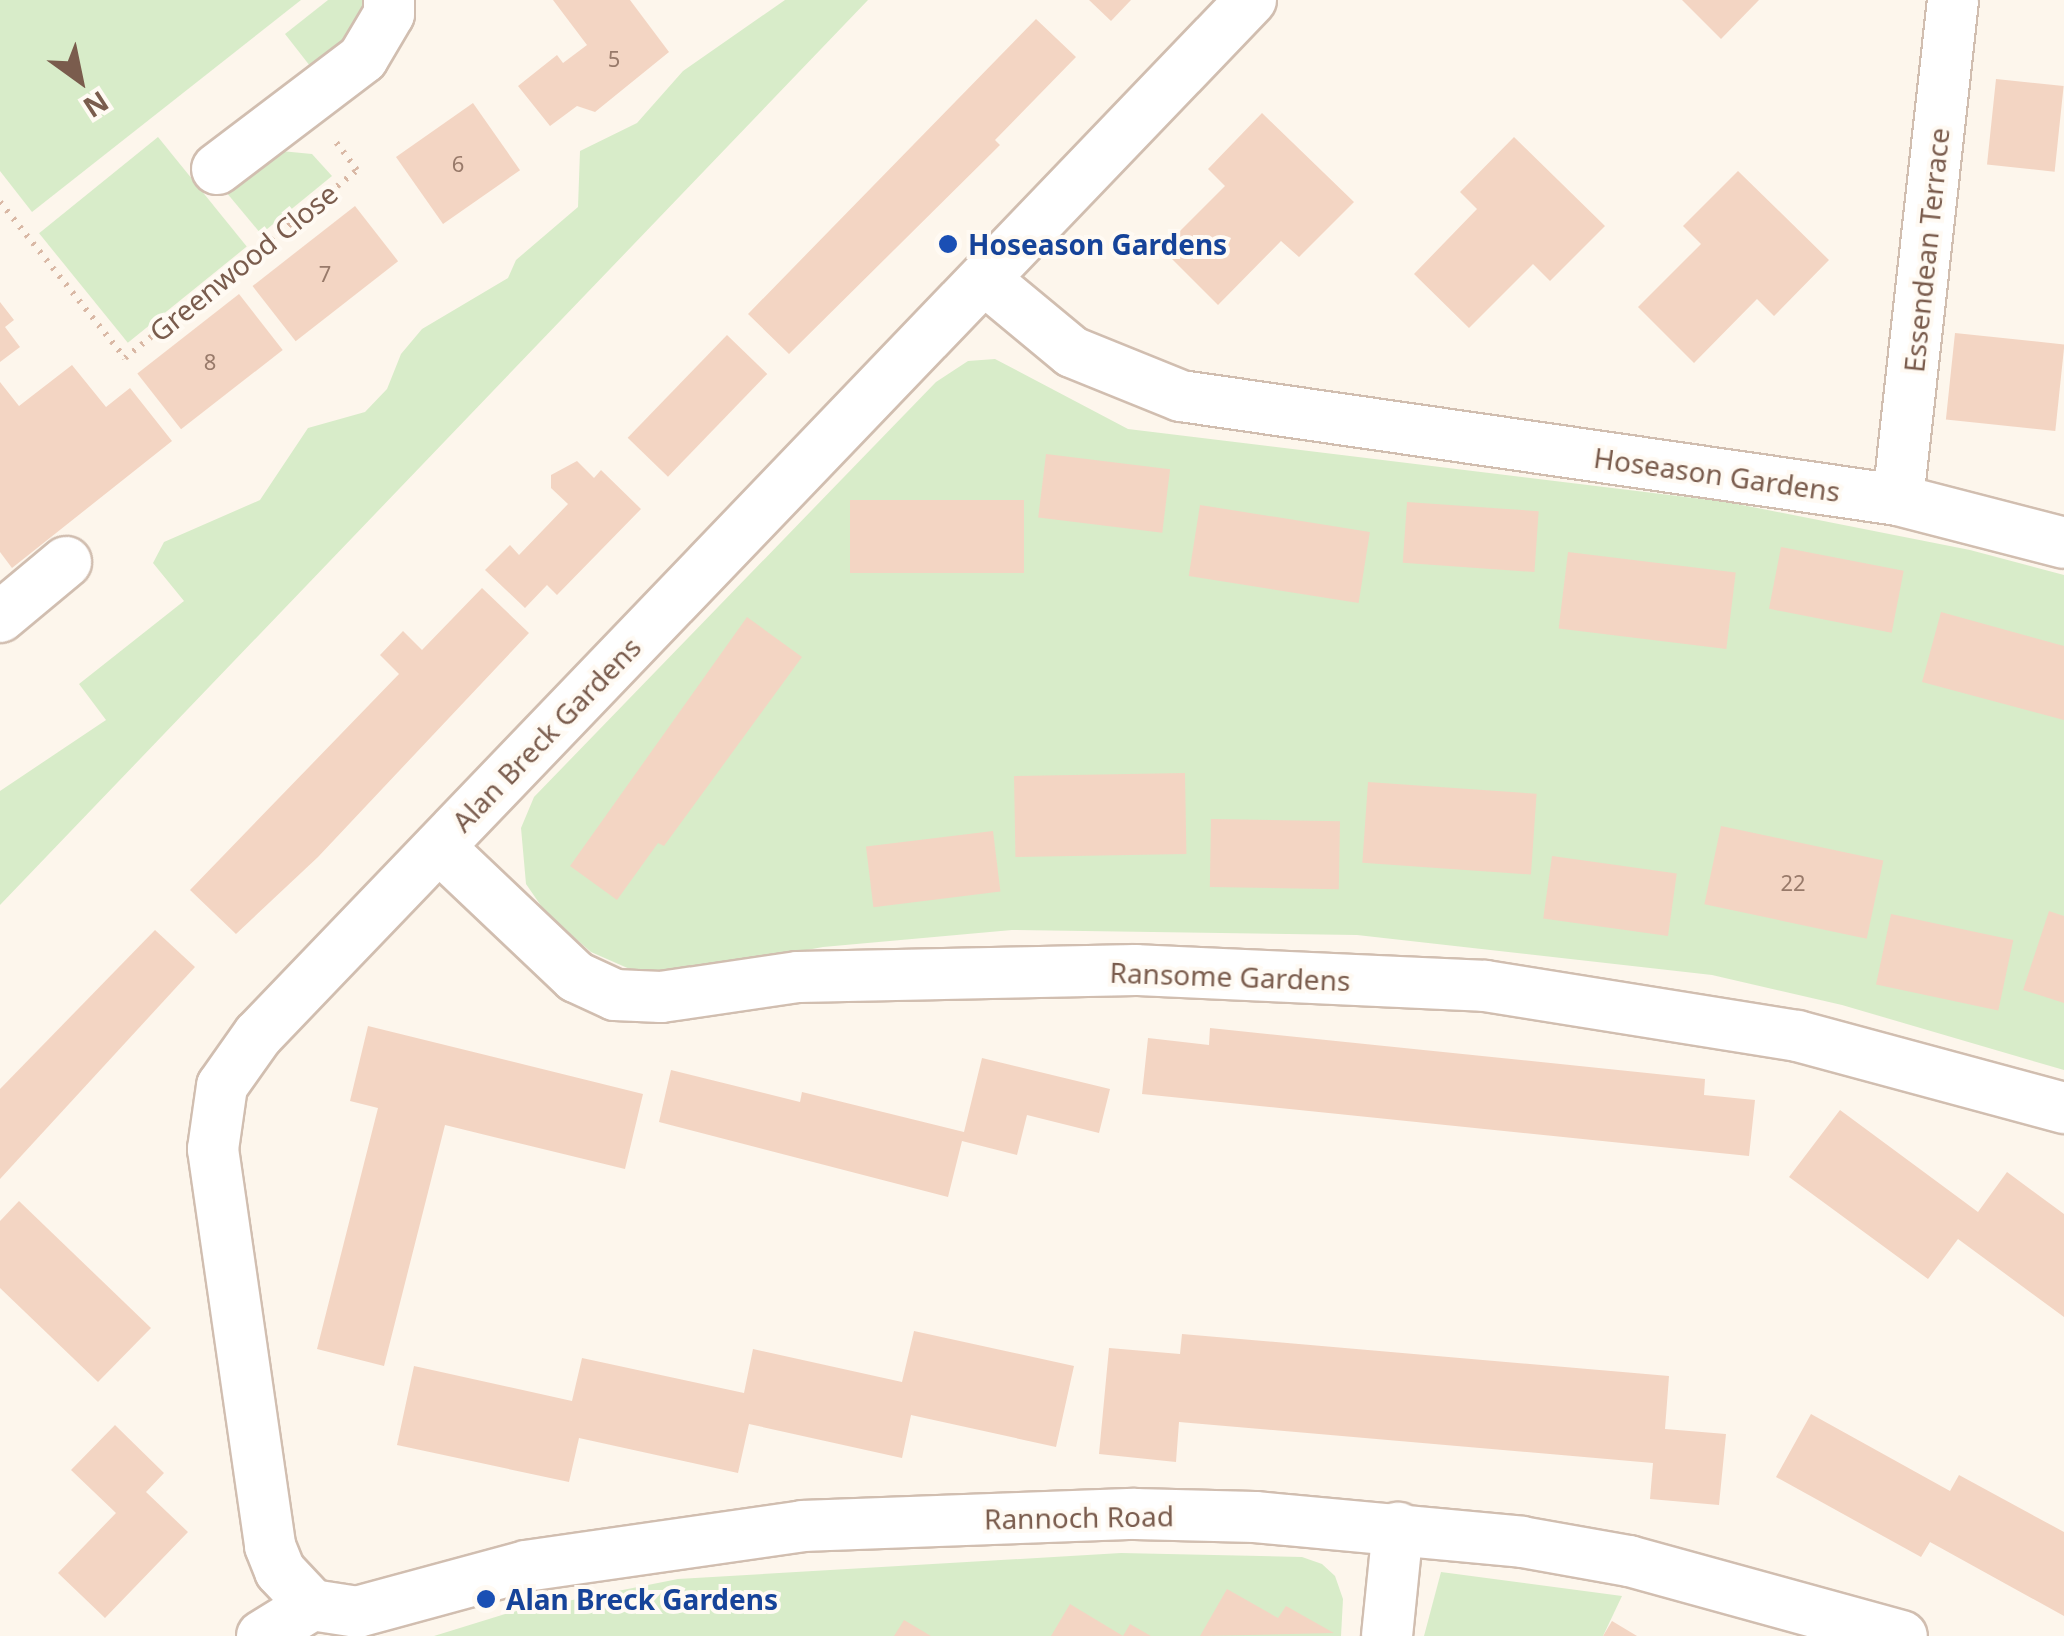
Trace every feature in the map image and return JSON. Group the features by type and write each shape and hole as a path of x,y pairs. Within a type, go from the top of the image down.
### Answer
{"street":[{"path":"217,168 363,58 389,14 390,0"},
{"name":"Alan Breck Gardens","path":"312,1605 294,1591 270,1546 213,1150 222,1086 258,1035 1251,0"},
{"name":"Essendean Terrace","path":"1898,500 1953,0"},
{"name":"Hoseason Gardens","path":"984,279 1072,352 1180,396 1898,500 2064,543"},
{"path":"0,617 66,562"},
{"name":"Ransome Gardens","path":"438,847 576,977 615,996 661,997 798,977 1136,970 1485,986 1797,1036 2064,1108"},
{"name":"Rannoch Road","path":"312,1605 357,1612 526,1566 802,1526 1134,1514 1398,1528 1629,1560 1902,1636"},
{"path":"1387,1636 1398,1528"},
{"path":"262,1636 312,1605"}],"path":[{"name":"Greenwood Close","path":"0,202 125,358 356,170 306,100"}],"green space":[{"path":"0,0 301,0 32,212 0,171"},
{"path":"328,0 365,0 350,35 310,66 285,34"},
{"path":"785,0 868,0 0,905 0,791 106,720 79,684 184,601 153,563 164,542 260,500 308,428 365,412 387,389 401,354 422,329 508,278 516,260 578,207 580,151 637,123 683,71"},
{"path":"158,137 247,247 128,343 39,233"},
{"path":"281,151 312,154 332,176 261,234 226,192"},
{"path":"995,359 1128,429 1727,502 1970,550 2064,575 2064,1070 1842,1005 1712,975 1357,935 1012,930 823,947 693,971 632,970 591,952 546,913 526,884 521,828 534,797 936,382 968,361"},
{"path":"1121,1553 1302,1557 1322,1564 1335,1576 1343,1599 1341,1636 434,1636 512,1612 678,1579"},
{"path":"1441,1572 1622,1596 1603,1636 1424,1636"}],"building":[{"path":"553,0 630,0 669,52 595,112 577,106 550,126 518,86 557,55 563,63 587,45"},
{"path":"1089,0 1131,0 1111,21"},
{"path":"1682,0 1759,0 1721,39"},
{"path":"1036,19 1076,57 995,140 1000,145 789,354 748,314"},
{"path":"1996,79 2064,86 2055,172 1987,165"},
{"path":"473,103 520,170 443,224 396,157"},
{"path":"1262,113 1354,202 1299,257 1281,241 1218,305 1162,249 1225,186 1208,169"},
{"path":"1514,137 1605,226 1550,281 1533,264 1469,328 1414,274 1477,209 1460,192"},
{"path":"1738,171 1829,260 1774,316 1757,299 1694,363 1638,307 1701,244 1683,226"},
{"path":"355,206 398,261 296,341 253,286"},
{"path":"239,294 283,350 181,429 137,373"},
{"path":"0,302 14,320 5,327 20,347 0,362"},
{"path":"1955,333 2064,344 2055,431 1946,420"},
{"path":"727,335 767,374 668,477 628,438"},
{"path":"72,365 106,407 130,388 172,441 12,568 0,552 0,382 19,406"},
{"path":"1046,454 1170,469 1162,533 1038,518"},
{"path":"577,461 594,478 601,470 641,509 557,595 547,585 525,608 485,570 510,545 519,555 568,504 551,488 551,475"},
{"path":"850,500 1024,500 1024,573 850,573"},
{"path":"1407,502 1539,511 1534,572 1403,563"},
{"path":"1200,505 1370,532 1359,603 1189,576"},
{"path":"1781,547 1904,571 1892,633 1769,609"},
{"path":"1568,552 1736,573 1726,649 1559,628"},
{"path":"482,588 529,633 318,857 236,934 190,890 399,674 380,655 403,631 422,650"},
{"path":"1941,612 2064,646 2064,720 1922,682"},
{"path":"747,617 802,657 664,846 658,843 617,900 570,866"},
{"path":"1185,773 1186,854 1015,857 1014,776"},
{"path":"1368,782 1537,794 1531,875 1362,863"},
{"path":"1211,819 1340,821 1339,889 1210,887"},
{"path":"1721,826 1883,861 1867,939 1704,904"},
{"path":"993,831 1000,892 873,907 866,847"},
{"path":"1552,856 1677,874 1668,936 1543,918"},
{"path":"2049,911 2064,916 2064,1003 2023,990"},
{"path":"1891,914 2013,940 1998,1010 1876,984"},
{"path":"155,930 195,967 0,1179 0,1089"},
{"path":"368,1026 643,1094 625,1169 445,1125 384,1366 317,1349 378,1108 350,1101"},
{"path":"1210,1028 1705,1079 1704,1095 1755,1100 1749,1156 1142,1094 1148,1038 1209,1045"},
{"path":"982,1058 1110,1089 1099,1133 1027,1115 1017,1155 962,1141 948,1197 659,1122 671,1070 800,1102 802,1092 964,1132"},
{"path":"1840,1110 1978,1212 2007,1172 2064,1214 2064,1317 1958,1239 1928,1279 1789,1177"},
{"path":"19,1201 151,1328 98,1382 0,1288 0,1221"},
{"path":"914,1331 1074,1366 1056,1447 911,1415 902,1458 749,1424 738,1473 579,1438 569,1482 397,1445 414,1366 572,1401 582,1358 744,1393 753,1349 902,1382"},
{"path":"1182,1334 1669,1376 1665,1429 1726,1434 1719,1505 1650,1499 1653,1463 1179,1422 1176,1462 1099,1454 1109,1348 1180,1354"},
{"path":"1811,1414 1950,1491 1959,1475 2064,1532 2064,1616 1930,1542 1921,1557 1776,1477"},
{"path":"115,1425 164,1473 146,1492 188,1532 105,1618 58,1573 116,1513 71,1470"},
{"path":"1227,1589 1278,1618 1286,1606 1334,1633 1200,1636"},
{"path":"1070,1604 1123,1636 1051,1636"},
{"path":"904,1620 931,1636 894,1636"},
{"path":"1612,1621 1637,1636 1603,1636"},
{"path":"1130,1624 1151,1636 1123,1636"}],"place":[{"name":"Hoseason Gardens","path":"948,244"},
{"name":"Alan Breck Gardens","path":"486,1599"}]}
